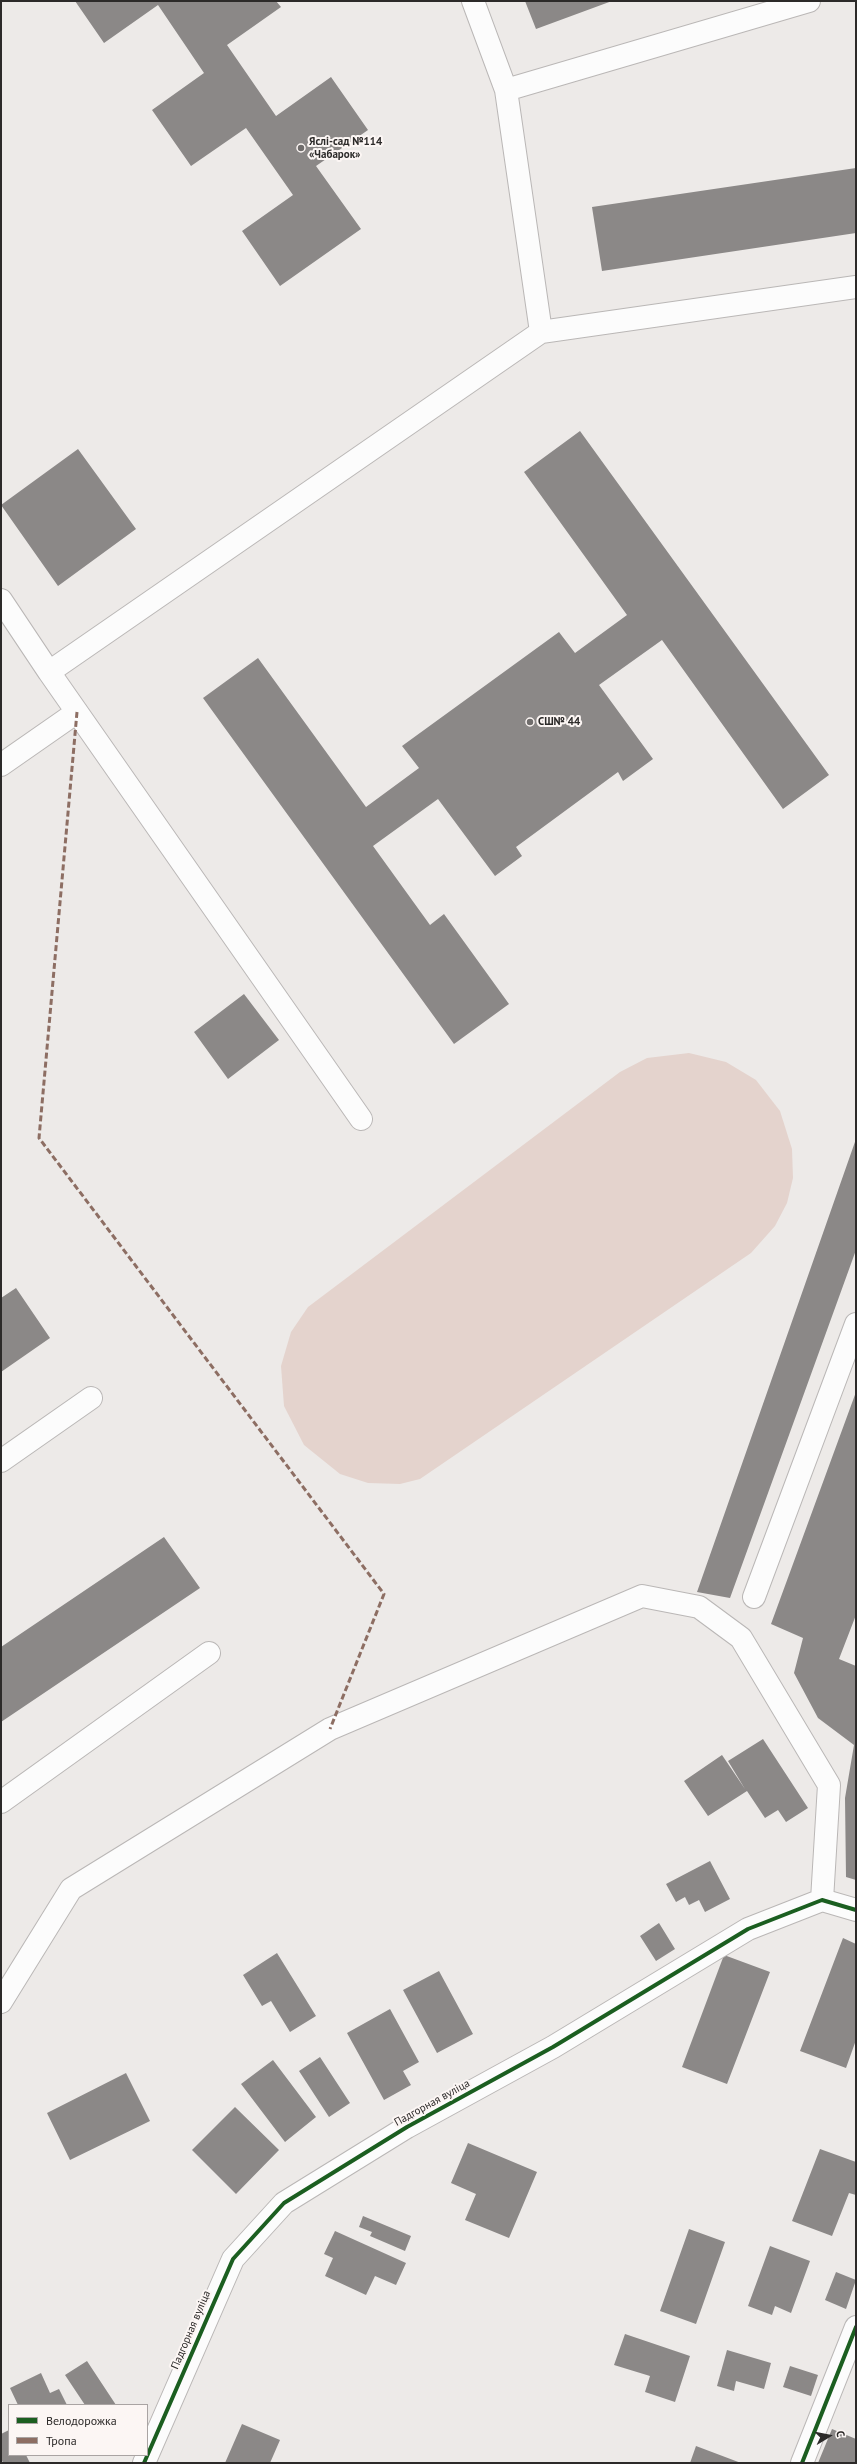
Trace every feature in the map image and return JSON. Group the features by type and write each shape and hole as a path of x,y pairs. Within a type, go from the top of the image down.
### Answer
{"street":[{"path":"473,1 506,90 541,332"},
{"path":"506,90 809,1"},
{"path":"49,672 541,332 856,287"},
{"path":"1,600 49,672 361,1119"},
{"path":"1,765 77,712"},
{"path":"754,1597 856,1324"},
{"path":"1,1461 91,1398"},
{"path":"1,2002 71,1889 330,1729 642,1596 699,1607 742,1638 829,1785 822,1900 856,1910"},
{"path":"1,1802 209,1653"},
{"name":"Падгорная вуліца","path":"148,2454 232,2259 284,2203 407,2127 553,2046 748,1929 822,1900"},
{"path":"802,2463 856,2327"}],"shaded area":[{"path":"689,1053 726,1062 756,1080 780,1111 792,1149 793,1178 787,1203 775,1226 751,1253 420,1479 400,1484 368,1483 340,1474 304,1445 284,1406 281,1366 291,1332 308,1307 620,1072 647,1058"}],"building":[{"name":"Яслі-сад №114 «Чабарок»","path":"75,1 276,1 281,7 227,45 276,116 331,77 368,130 316,166 361,229 280,286 242,231 293,195 246,128 191,166 152,110 204,73 158,5 104,43"},
{"path":"525,1 612,1 536,29"},
{"path":"856,168 856,233 602,271 592,207"},
{"name":"СШ№ 44","path":"580,431 829,775 783,809 662,640 599,685 653,759 623,781 618,772 516,847 522,856 495,876 438,799 373,846 430,925 444,914 509,1004 454,1044 203,698 258,658 366,807 419,768 402,746 559,632 575,653 627,615 524,472"},
{"path":"78,449 136,529 58,586 1,505"},
{"path":"244,994 279,1040 228,1079 194,1032"},
{"path":"856,1139 856,1250 730,1598 697,1592"},
{"path":"16,1288 50,1338 1,1372 1,1298"},
{"path":"856,1392 856,1615 839,1659 856,1666 856,1880 846,1877 845,1798 854,1745 818,1718 794,1673 803,1638 771,1624"},
{"path":"164,1537 200,1588 1,1722 1,1647"},
{"path":"763,1739 808,1808 786,1822 778,1810 765,1818 747,1791 708,1816 684,1781 722,1755 745,1789 728,1761"},
{"path":"710,1861 730,1899 705,1912 699,1900 689,1905 685,1897 676,1902 666,1884"},
{"path":"659,1923 675,1949 656,1961 640,1936"},
{"path":"843,1938 856,1944 856,2040 846,2068 800,2051"},
{"path":"277,1953 316,2016 290,2032 271,2001 262,2006 243,1975"},
{"path":"724,1955 770,1972 727,2084 682,2067"},
{"path":"439,1971 473,2034 437,2053 403,1990"},
{"path":"390,2009 419,2062 403,2071 411,2085 384,2100 347,2033"},
{"path":"320,2057 350,2103 329,2117 299,2071"},
{"path":"273,2060 316,2117 285,2142 241,2084"},
{"path":"126,2073 150,2121 70,2160 47,2113"},
{"path":"235,2107 279,2150 236,2194 192,2150"},
{"path":"468,2143 537,2172 509,2238 465,2220 476,2194 451,2183"},
{"path":"820,2149 856,2162 856,2195 849,2193 832,2236 792,2221"},
{"path":"363,2216 411,2236 405,2251 370,2236 372,2232 359,2227"},
{"path":"689,2229 725,2242 696,2324 660,2311"},
{"path":"335,2231 406,2263 396,2285 375,2276 366,2295 325,2276 333,2258 324,2254"},
{"path":"770,2246 810,2261 791,2313 775,2306 772,2315 748,2306"},
{"path":"836,2272 856,2280 846,2309 825,2300"},
{"path":"625,2334 690,2356 675,2402 645,2392 650,2376 614,2365"},
{"path":"727,2350 771,2363 764,2389 736,2381 734,2391 717,2386"},
{"path":"87,2361 115,2404 84,2404 65,2375"},
{"path":"790,2366 818,2375 811,2396 783,2387"},
{"path":"41,2373 50,2393 59,2389 66,2404 18,2404 10,2388"},
{"path":"242,2424 280,2440 270,2463 225,2463"},
{"path":"832,2429 856,2439 856,2463 818,2463"},
{"path":"8,2430 8,2456 26,2456 30,2463 3,2463 1,2458 1,2434"},
{"path":"696,2446 741,2463 690,2463"}],"marked path":[{"path":"77,712 39,1138 384,1594 330,1729"}],"cycle path":[{"path":"148,2454 233,2259 284,2203 407,2127 553,2047 748,1929 822,1900 856,1910"},
{"path":"802,2463 856,2327"},
{"path":"144,2463 147,2456"}],"place":[{"name":"Яслі-сад №114 «Чабарок»","path":"301,148"},
{"name":"СШ№ 44","path":"530,722"}]}
